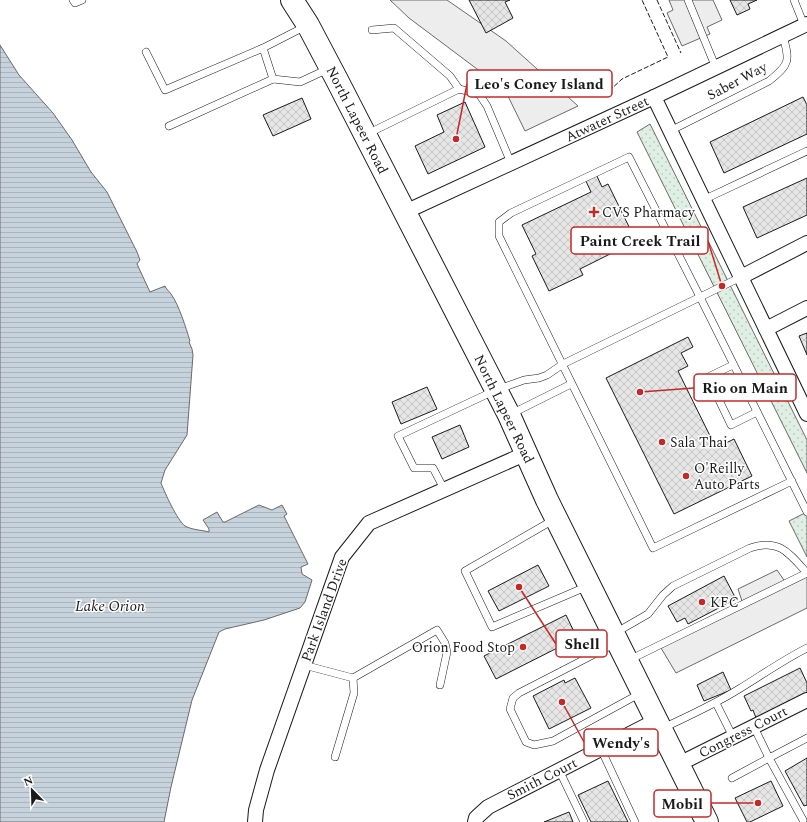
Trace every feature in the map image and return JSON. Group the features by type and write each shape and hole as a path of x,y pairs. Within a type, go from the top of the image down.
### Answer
{"main road":[{"name":"North Lapeer Road","path":"292,0 308,25 331,68 509,415 556,518 679,764 706,822"}],"street":[{"name":"Atwater Street","path":"405,212 806,25"},
{"path":"654,97 766,329 803,396 807,414"},
{"path":"741,277 807,243"},
{"path":"766,329 807,308"},
{"name":"Park Island Drive","path":"255,822 256,810 267,770 342,557 369,523 527,453"},
{"name":"Congress Court","path":"679,764 807,700"},
{"name":"Smith Court","path":"475,822 476,818 488,807 601,749 659,725"}],"lane":[{"path":"73,0 75,3 82,0"},
{"path":"688,0 716,68"},
{"path":"794,0 806,25"},
{"path":"146,52 165,90 263,48 308,25"},
{"path":"372,30 394,28 450,76 459,89"},
{"name":"Saber Way","path":"670,131 769,81 779,73 787,64 788,53 783,36"},
{"path":"263,48 274,80"},
{"path":"169,126 274,80 300,82 331,68"},
{"path":"365,135 459,89 479,94 487,106 511,163"},
{"path":"703,200 807,151"},
{"path":"792,481 653,548 499,236 499,222 511,213 629,157 700,297 733,365 792,481 807,512"},
{"path":"444,489 433,468 414,468 398,436 496,390 524,380 539,378 547,375 563,364 741,277"},
{"path":"733,365 708,377 731,425 757,412"},
{"path":"509,415 571,384"},
{"path":"556,518 465,571 492,627 590,585"},
{"path":"620,645 663,595 673,586 750,548 761,544 771,544 781,548 794,558 807,573 620,645 519,692 513,698 510,709 526,742 534,746 553,741 642,692"},
{"path":"304,665 353,678 437,630 445,643 448,652 440,685"},
{"path":"659,725 716,703 739,690 790,656 807,648"},
{"path":"335,758 354,693 353,678"},
{"path":"716,703 733,737"},
{"path":"754,726 769,758 803,820"},
{"path":"732,778 807,738"},
{"path":"601,749 635,822"},
{"path":"559,770 584,822"}],"green space":[{"path":"650,124 807,440 807,473 637,132"},
{"path":"807,512 807,557 789,521"}],"shaded area":[{"path":"390,0 447,0 506,41 578,106 525,131 505,90 409,18"},
{"path":"669,0 713,0 722,20 707,27 710,34 682,46 667,13 673,10"},
{"path":"777,570 786,583 807,574 807,608 676,673 661,648 743,604 738,589"}],"water":[{"name":"Lake Orion","path":"0,45 19,75 53,113 72,140 91,172 107,192 137,252 140,260 137,264 150,292 165,286 177,304 182,317 193,355 187,435 165,470 161,483 175,512 185,526 209,532 209,529 203,520 217,512 223,522 225,522 259,505 272,510 282,505 287,514 284,516 308,564 301,567 302,574 312,580 305,602 300,608 264,620 225,629 219,632 192,700 164,822 0,822"}],"building":[{"path":"469,0 510,0 505,2 513,18 486,33"},
{"path":"730,0 757,0 748,4 750,9 737,15"},
{"path":"803,97 807,105 807,134 724,173 710,142"},
{"path":"302,98 311,119 273,136 263,115"},
{"path":"465,102 485,147 428,174 415,146 444,132 437,115"},
{"name":"CVS Pharmacy","path":"596,174 602,187 608,184 636,241 580,269 583,275 549,291 532,256 536,254 522,225 591,192 585,179"},
{"path":"807,178 807,215 757,238 743,207"},
{"path":"807,333 807,355 799,336"},
{"path":"688,337 693,347 681,353 688,366 678,371 716,448 734,439 752,476 674,514 606,378"},
{"path":"427,387 437,409 401,424 392,402"},
{"path":"460,425 469,447 442,459 432,437"},
{"path":"538,565 549,586 499,611 488,591"},
{"name":"KFC","path":"724,576 736,599 688,624 685,618 677,622 668,606"},
{"path":"566,615 577,638 496,679 484,656"},
{"path":"800,668 807,683 807,694 756,718 744,696"},
{"path":"723,672 731,690 704,701 697,685"},
{"path":"575,678 591,708 549,729 533,696 564,680 565,683"},
{"path":"807,758 807,805 804,806 785,771"},
{"path":"608,781 628,822 591,822 578,795"},
{"path":"771,781 783,806 750,822 747,822 735,798"},
{"path":"569,812 573,822 544,822"}],"fence":[{"path":"609,91 622,79 668,57 642,0"},
{"path":"657,0 681,53"}],"place":[{"name":"Leo's Coney Island","path":"456,139"},
{"name":"CVS Pharmacy","path":"594,212"},
{"name":"Paint Creek Trail","path":"722,286"},
{"name":"Rio on Main","path":"640,392"},
{"name":"Sala Thai","path":"662,442"},
{"name":"O'Reilly Auto Parts","path":"686,476"},
{"name":"Shell","path":"519,587"},
{"name":"KFC","path":"702,602"},
{"name":"Orion Food Stop","path":"523,647"},
{"name":"Wendy's","path":"562,702"},
{"name":"Mobil","path":"758,803"}]}
